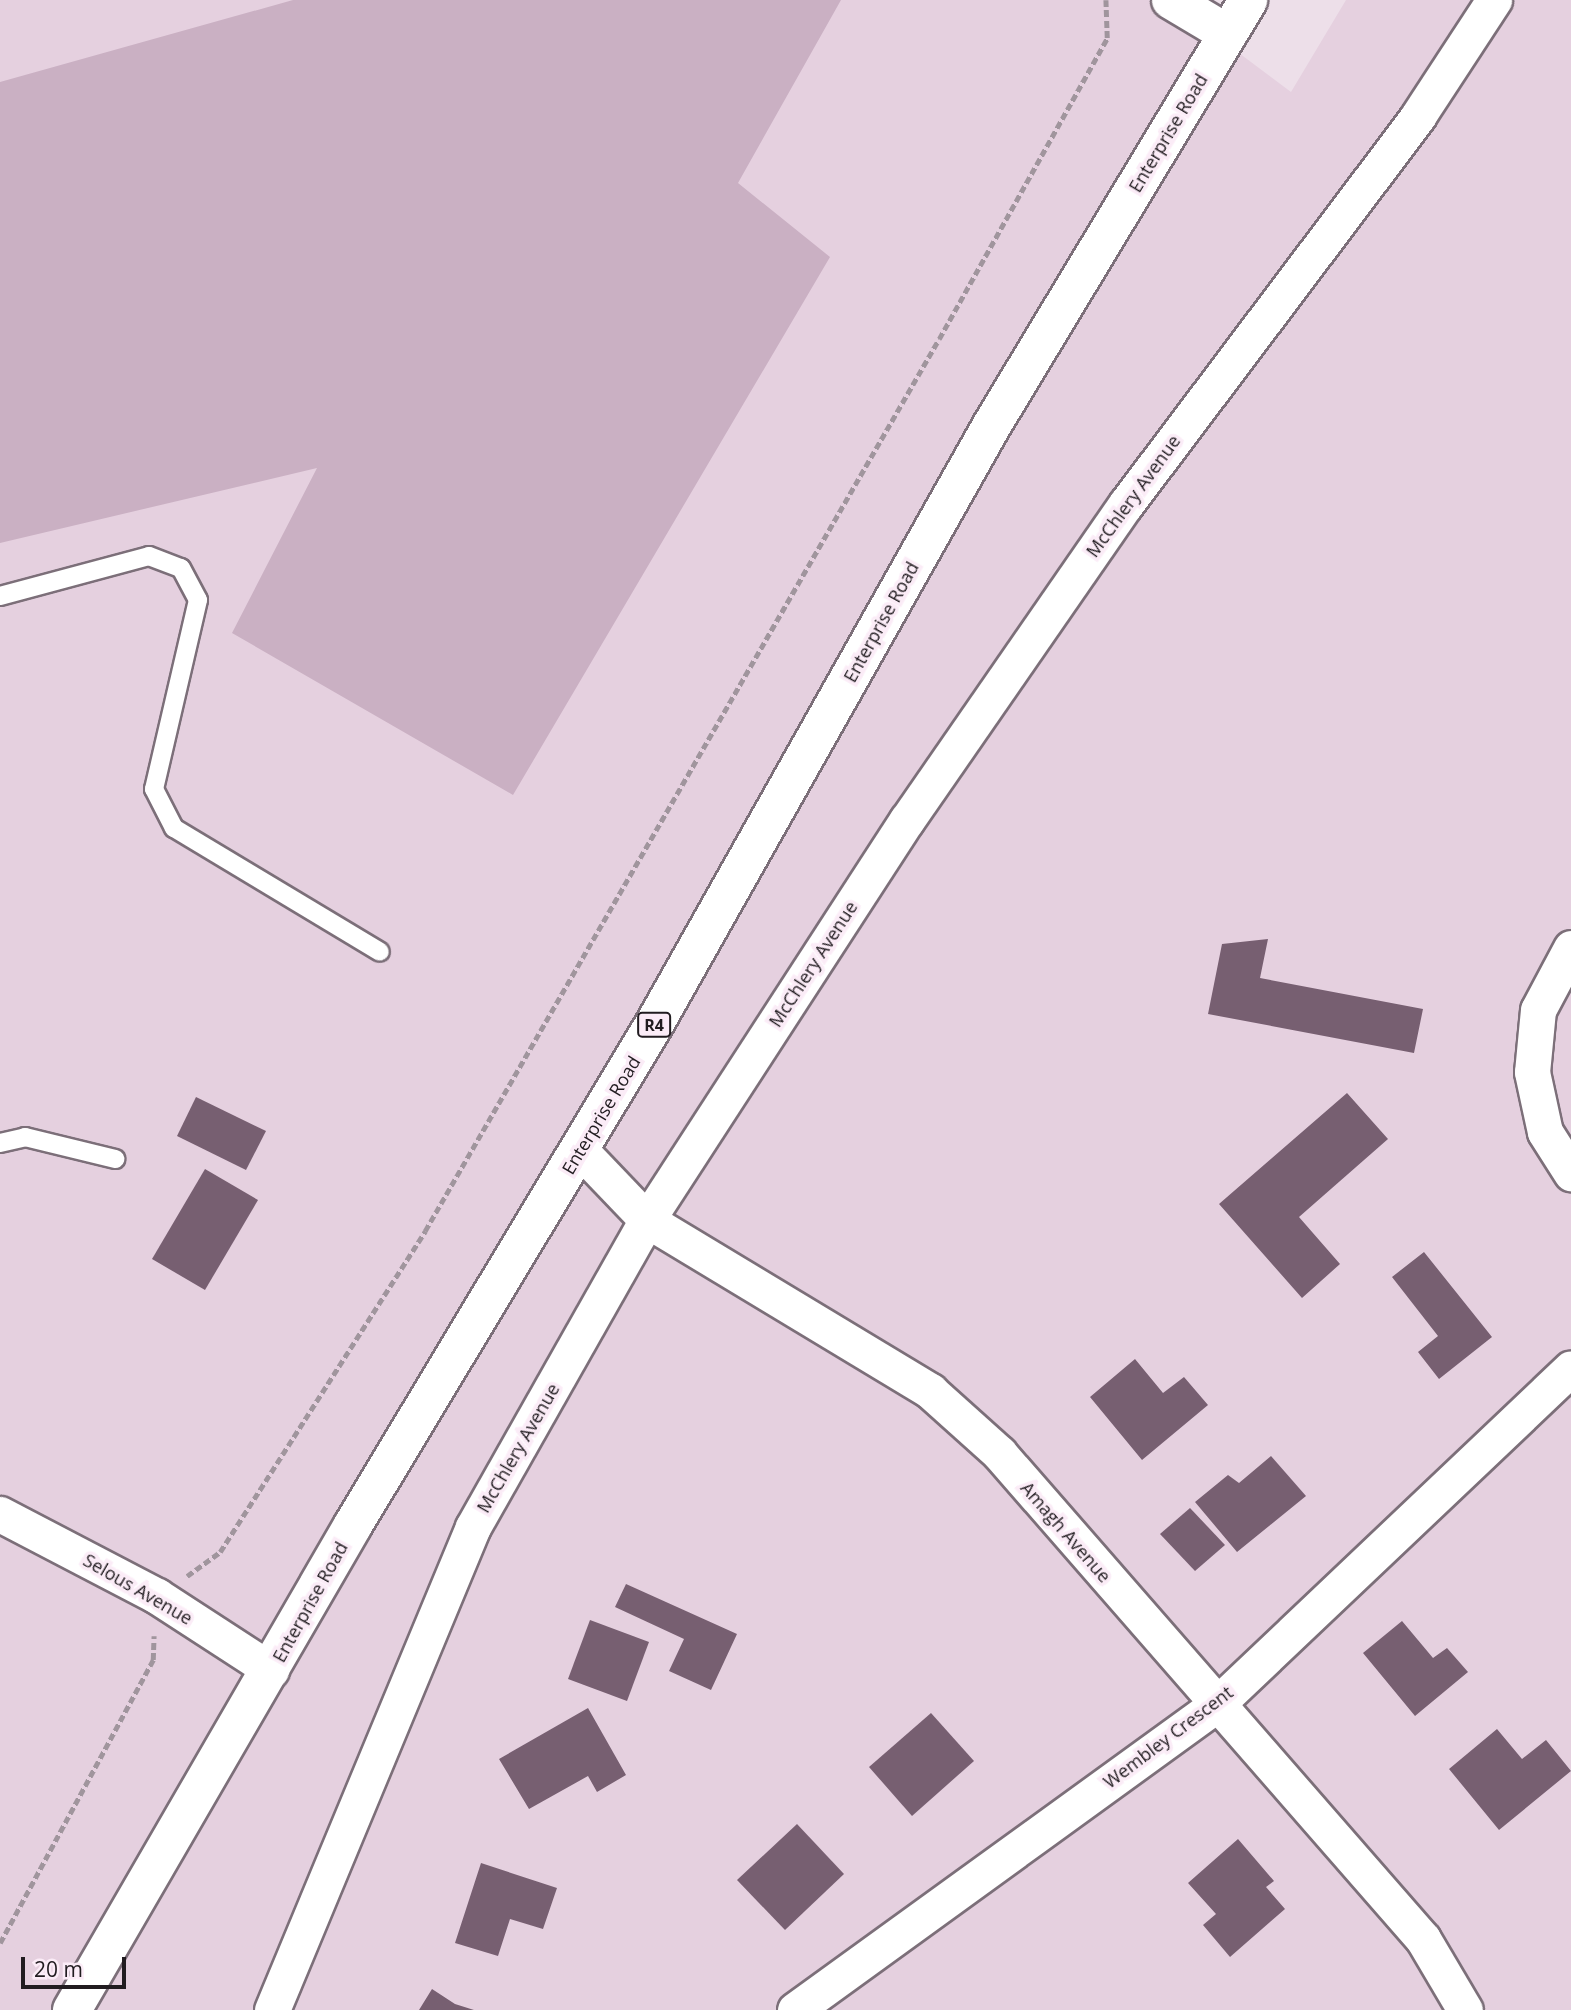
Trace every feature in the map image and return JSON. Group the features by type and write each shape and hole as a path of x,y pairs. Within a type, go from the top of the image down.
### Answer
{"main road":[{"path":"1171,0 1228,34"},
{"name":"R4","path":"1228,34 1248,0"},
{"name":"Enterprise Road","path":"72,2010 353,1525 580,1150 992,425 1228,34"}],"street":[{"name":"McChlery Avenue","path":"272,2010 473,1527 647,1220 907,820 1118,516 1418,116 1494,0"},
{"path":"1571,948 1538,1010 1532,1072 1545,1132 1571,1173"},
{"name":"Amagh Avenue","path":"580,1150 647,1220 930,1391 999,1453 1216,1705 1423,1938 1465,2010"},
{"name":"Wembley Crescent","path":"795,2010 1216,1705 1571,1368"},
{"name":"Selous Avenue","path":"0,1514 165,1602 271,1670"}],"lane":[{"path":"0,596 149,556 181,568 198,600 154,789 174,828 380,952"},
{"path":"0,1143 25,1137 115,1160"}],"path":[{"path":"0,1943 153,1660 155,1619 176,1584 220,1552 425,1231 939,339 1108,38 1106,0"}],"shaded area":[{"path":"0,0 1168,0 1291,92 1346,0 1571,0 1571,2010 0,2010"},
{"path":"293,0 841,0 738,183 830,257 513,795 232,633 317,468 0,543 0,82"}],"building":[{"path":"1268,939 1260,978 1423,1009 1414,1053 1208,1014 1222,944"},
{"path":"1347,1093 1388,1139 1299,1217 1340,1264 1302,1298 1219,1204"},
{"path":"196,1097 266,1131 246,1170 177,1136"},
{"path":"205,1169 258,1200 205,1290 152,1259"},
{"path":"1424,1252 1492,1337 1439,1379 1418,1352 1438,1336 1392,1277"},
{"path":"1135,1359 1163,1393 1184,1377 1208,1405 1142,1460 1090,1397"},
{"path":"1271,1456 1306,1496 1237,1552 1195,1502 1228,1475 1239,1483"},
{"path":"1190,1508 1225,1545 1195,1571 1160,1534"},
{"path":"626,1584 737,1634 711,1690 669,1671 684,1639 615,1607"},
{"path":"590,1620 649,1642 627,1701 568,1679"},
{"path":"1402,1621 1433,1658 1447,1648 1468,1672 1415,1716 1363,1653"},
{"path":"588,1708 626,1775 597,1792 588,1776 529,1809 499,1759"},
{"path":"931,1713 974,1761 912,1816 869,1767"},
{"path":"1497,1729 1522,1759 1546,1740 1571,1771 1499,1830 1449,1769"},
{"path":"797,1824 844,1874 785,1930 737,1880"},
{"path":"1238,1839 1274,1881 1266,1887 1285,1909 1230,1957 1203,1925 1216,1914 1188,1883"},
{"path":"481,1863 557,1888 543,1929 510,1919 498,1956 455,1943"},
{"path":"432,1989 455,2004 474,2010 419,2010"}]}
